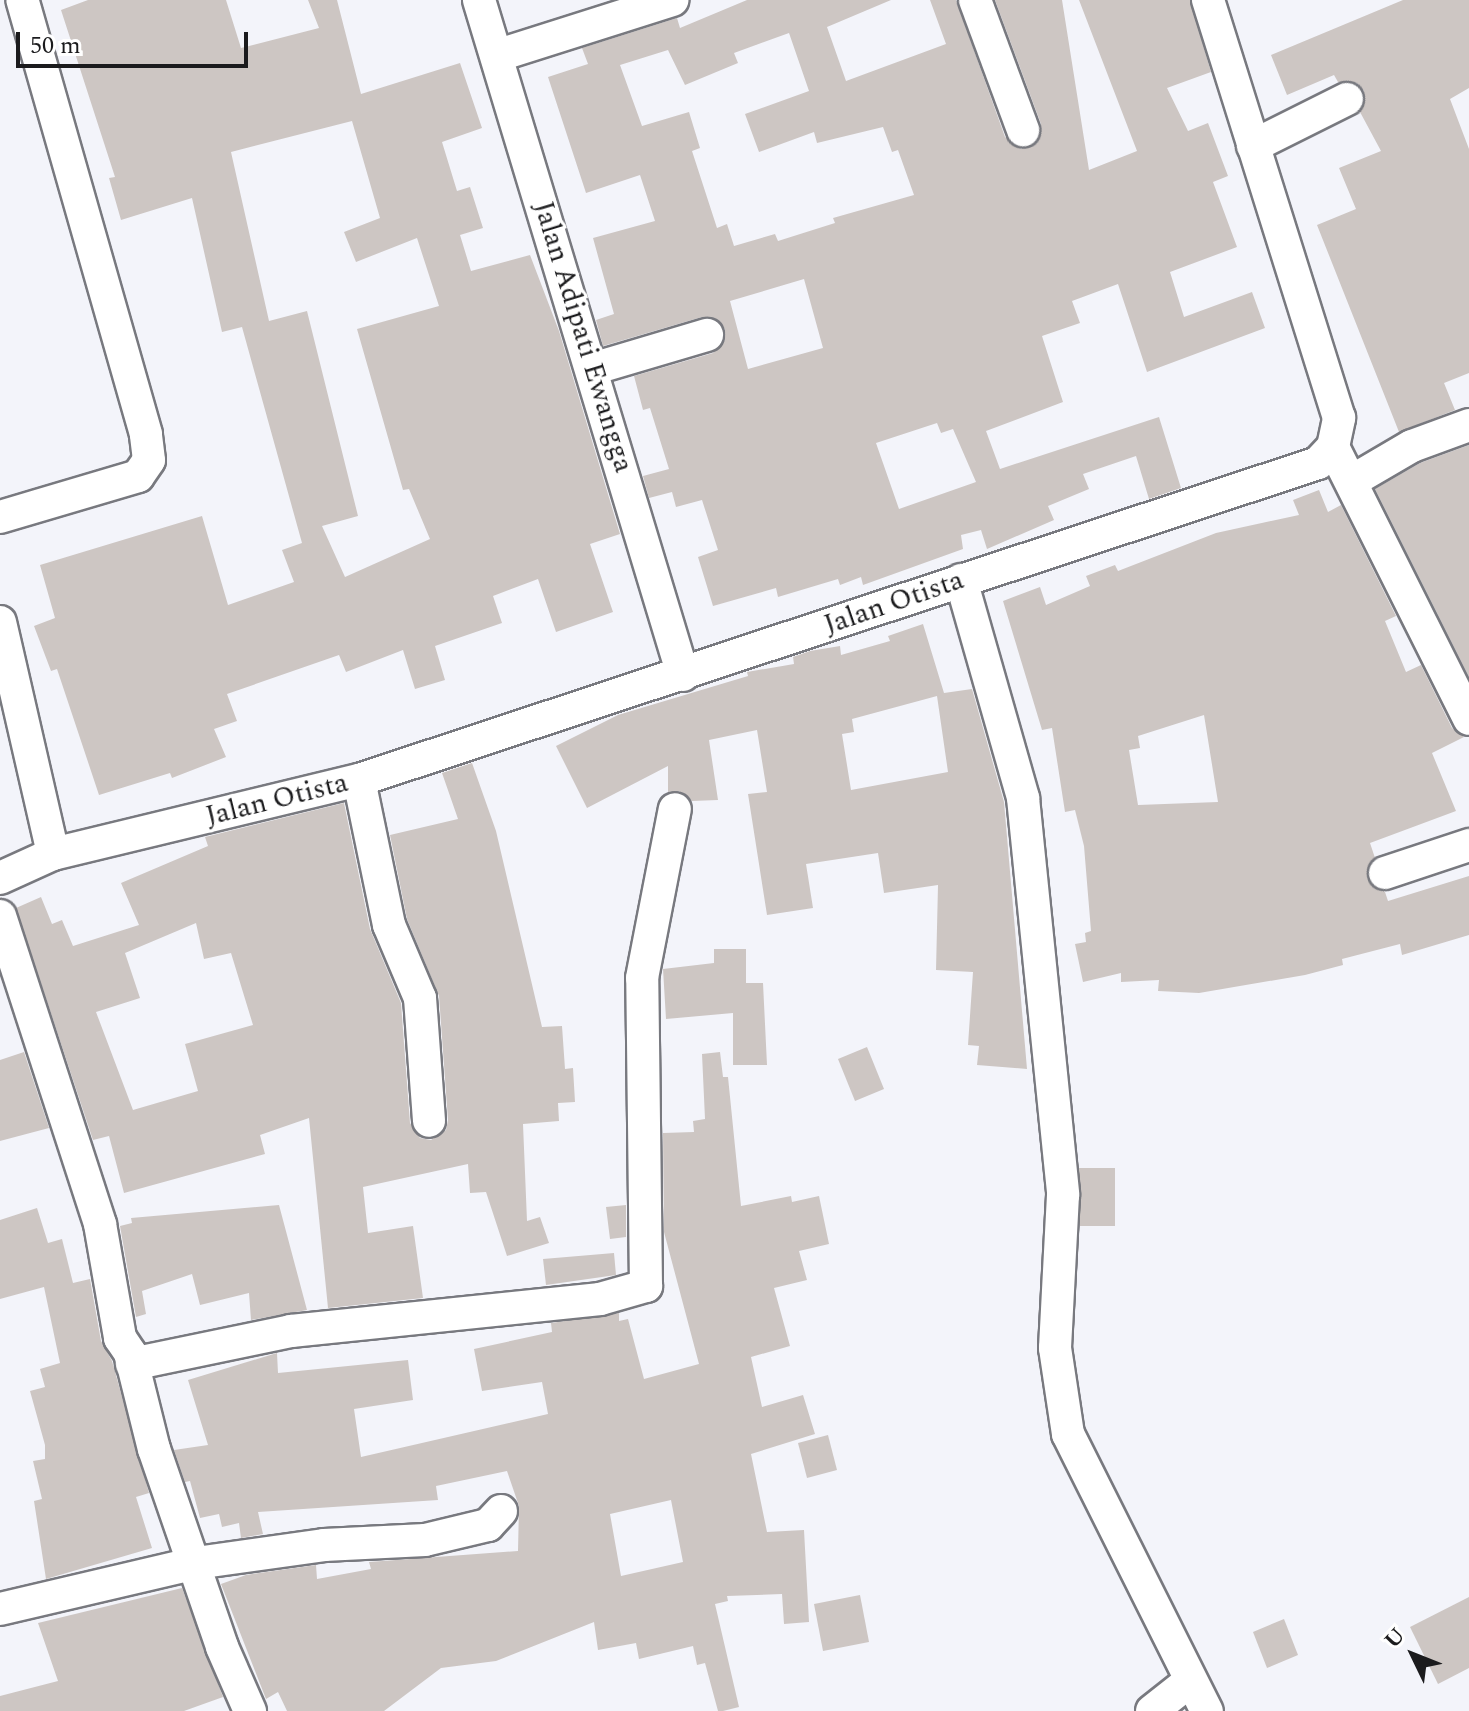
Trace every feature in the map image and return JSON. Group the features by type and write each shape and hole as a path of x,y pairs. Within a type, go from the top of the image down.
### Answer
{"street":[{"path":"0,517 138,476 149,460 146,434 22,0"},
{"name":"Jalan Adipati Ewangga","path":"479,0 499,55 683,675"},
{"path":"499,55 672,0"},
{"path":"975,0 1023,130"},
{"path":"1208,0 1339,418 1333,447 1469,719"},
{"path":"1253,146 1347,99"},
{"path":"592,369 707,335"},
{"path":"1352,481 1412,446 1469,425"},
{"name":"Jalan Otista","path":"0,878 53,854 359,780 1318,463 1333,447"},
{"path":"961,580 1024,812 1063,1195 1055,1348 1068,1434 1207,1711"},
{"path":"0,622 53,854"},
{"path":"359,780 389,925 420,998 429,1121"},
{"path":"132,1364 291,1331 600,1299 646,1286 642,978 675,809"},
{"path":"1385,873 1469,845"},
{"path":"0,916 100,1224 120,1338 132,1364 154,1449 196,1563 222,1647 250,1711"},
{"path":"0,1609 196,1563 324,1545 425,1540 488,1525 501,1511"},
{"path":"1152,1711 1190,1681"}],"building":[{"path":"88,0 226,0 241,48 319,28 308,0 337,0 361,94 460,63 482,128 442,142 457,191 470,187 483,228 460,235 471,271 530,255 559,331 620,534 590,544 613,612 556,632 538,579 493,596 502,623 435,646 445,680 415,689 403,650 346,672 339,655 227,694 237,721 214,729 226,757 172,778 170,773 99,795 57,669 51,671 34,626 55,618 40,565 202,516 228,605 294,582 282,550 302,543 242,327 222,332 192,198 121,220 109,178 115,177 61,10","holes":["352,121 380,218 344,232 356,262 417,238 439,306 357,329 403,490 409,489 430,539 345,577 322,526 358,516 307,311 269,321 231,152"]},
{"path":"747,0 891,0 827,27 846,81 946,44 930,0 956,0 1005,137 1021,149 1037,143 1041,124 995,0 1062,0 1089,170 1137,151 1079,0 1190,0 1211,72 1167,88 1188,131 1208,123 1228,176 1213,182 1237,247 1170,272 1184,317 1252,292 1265,328 1147,372 1118,284 1072,301 1080,323 1042,336 1063,402 986,431 1000,469 1159,417 1181,488 1149,499 1136,456 1083,474 1089,489 1048,506 1054,520 987,549 981,530 961,535 963,549 863,585 861,577 840,585 838,579 778,597 776,588 713,606 698,557 718,550 702,500 676,507 672,492 649,498 643,476 669,469 650,408 643,410 634,376 713,353 725,340 725,329 712,317 702,317 603,346 596,320 614,314 593,238 655,221 640,175 586,193 548,77 588,64 582,48 677,18 680,28","holes":["789,33 809,91 745,114 759,152 814,132 817,143 883,127 892,152 898,150 914,195 833,218 835,223 778,241 775,234 734,246 727,224 717,228 692,151 700,148 689,112 642,126 620,65 668,50 685,85 738,63 734,53","804,279 823,348 748,369 730,301","937,423 941,433 953,429 976,482 899,509 876,443"]},
{"path":"1403,0 1469,0 1469,88 1450,99 1469,149 1469,373 1444,383 1455,410 1399,432 1317,225 1356,209 1339,168 1381,151 1360,112 1364,91 1357,83 1338,82 1334,75 1287,95 1271,55"},
{"path":"1469,445 1469,677 1375,489 1420,463"},
{"path":"1319,490 1328,512 1341,505 1396,616 1385,621 1406,672 1421,665 1452,728 1464,737 1432,753 1456,811 1370,843 1375,858 1367,878 1385,892 1388,901 1469,876 1469,935 1402,955 1400,944 1342,959 1343,965 1305,975 1199,993 1158,991 1159,980 1121,982 1121,973 1083,982 1075,944 1086,942 1085,933 1091,931 1084,846 1075,810 1065,812 1052,728 1042,730 1003,601 1040,587 1046,605 1090,586 1086,576 1115,565 1118,571 1216,533 1299,515 1293,500","holes":["1204,715 1218,802 1138,805 1129,750 1140,748 1138,736"]},
{"path":"923,624 944,693 972,689 1004,802 1027,1069 977,1065 979,1046 968,1045 973,972 936,970 938,885 884,893 878,853 806,864 813,908 767,915 748,794 767,792 757,730 709,740 718,800 692,801 679,791 668,792 668,766 587,808 556,746 618,715 748,676 747,672 794,664 793,657 810,651 840,646 841,655 890,641 888,636","holes":["937,696 948,772 851,790 842,734 854,732 852,719"]},
{"path":"472,763 496,831 542,1027 562,1026 565,1069 573,1068 575,1102 558,1103 559,1121 523,1124 527,1221 540,1217 549,1243 507,1256 486,1192 470,1193 468,1164 363,1187 368,1233 413,1226 423,1298 328,1308 309,1118 260,1135 265,1154 124,1193 109,1136 93,1140 16,908 41,897 52,924 62,920 73,946 139,925 121,883 208,846 205,837 344,803 370,929 401,1003 410,1123 420,1138 431,1140 446,1130 448,1120 439,996 407,919 390,835 458,819 442,773","holes":["196,923 204,959 231,953 253,1025 185,1044 198,1091 133,1110 96,1012 140,998 125,953"]},
{"path":"714,949 746,949 746,983 763,983 767,1065 733,1065 733,1013 666,1019 663,969 714,963"},
{"path":"867,1047 884,1089 855,1101 838,1059"},
{"path":"24,1052 49,1128 0,1141 0,1060"},
{"path":"720,1052 723,1077 728,1077 741,1206 791,1196 792,1202 819,1196 829,1244 799,1251 807,1280 774,1288 790,1346 751,1357 762,1407 803,1395 815,1434 751,1454 767,1532 804,1530 809,1622 784,1624 782,1594 727,1596 728,1601 715,1604 739,1707 723,1711 718,1711 705,1663 697,1665 693,1646 639,1659 636,1643 598,1650 594,1622 496,1661 441,1668 384,1711 287,1711 278,1692 266,1699 221,1584 246,1575 316,1565 317,1579 371,1569 369,1562 518,1551 519,1506 507,1471 436,1486 438,1500 258,1512 263,1534 241,1538 239,1523 222,1527 219,1514 200,1518 190,1481 185,1482 174,1450 208,1445 188,1380 277,1353 278,1373 408,1360 413,1400 354,1409 361,1457 548,1414 542,1382 482,1391 474,1349 552,1332 551,1323 619,1313 619,1321 628,1319 644,1379 699,1364 664,1232 663,1133 694,1132 693,1121 705,1119 702,1054","holes":["671,1500 683,1562 621,1576 610,1514"]},
{"path":"1079,1168 1115,1168 1115,1226 1080,1226"},
{"path":"279,1205 307,1310 251,1320 249,1293 200,1305 192,1274 142,1291 146,1314 136,1317 120,1226 132,1223 131,1218"},
{"path":"626,1205 626,1237 610,1239 606,1207"},
{"path":"37,1208 48,1243 62,1239 73,1283 90,1279 101,1341 112,1361 149,1493 136,1497 152,1548 46,1579 34,1501 42,1499 33,1461 45,1459 45,1445 30,1391 45,1387 40,1369 60,1363 44,1287 0,1299 0,1220"},
{"path":"614,1253 616,1275 546,1285 543,1259"},
{"path":"828,1435 837,1470 807,1478 798,1443"},
{"path":"182,1588 223,1697 184,1711 0,1711 0,1696 58,1681 38,1623"},
{"path":"860,1595 869,1642 823,1651 814,1604"},
{"path":"1469,1597 1469,1668 1438,1684 1410,1627"},
{"path":"1284,1619 1298,1655 1267,1668 1253,1632"}]}
